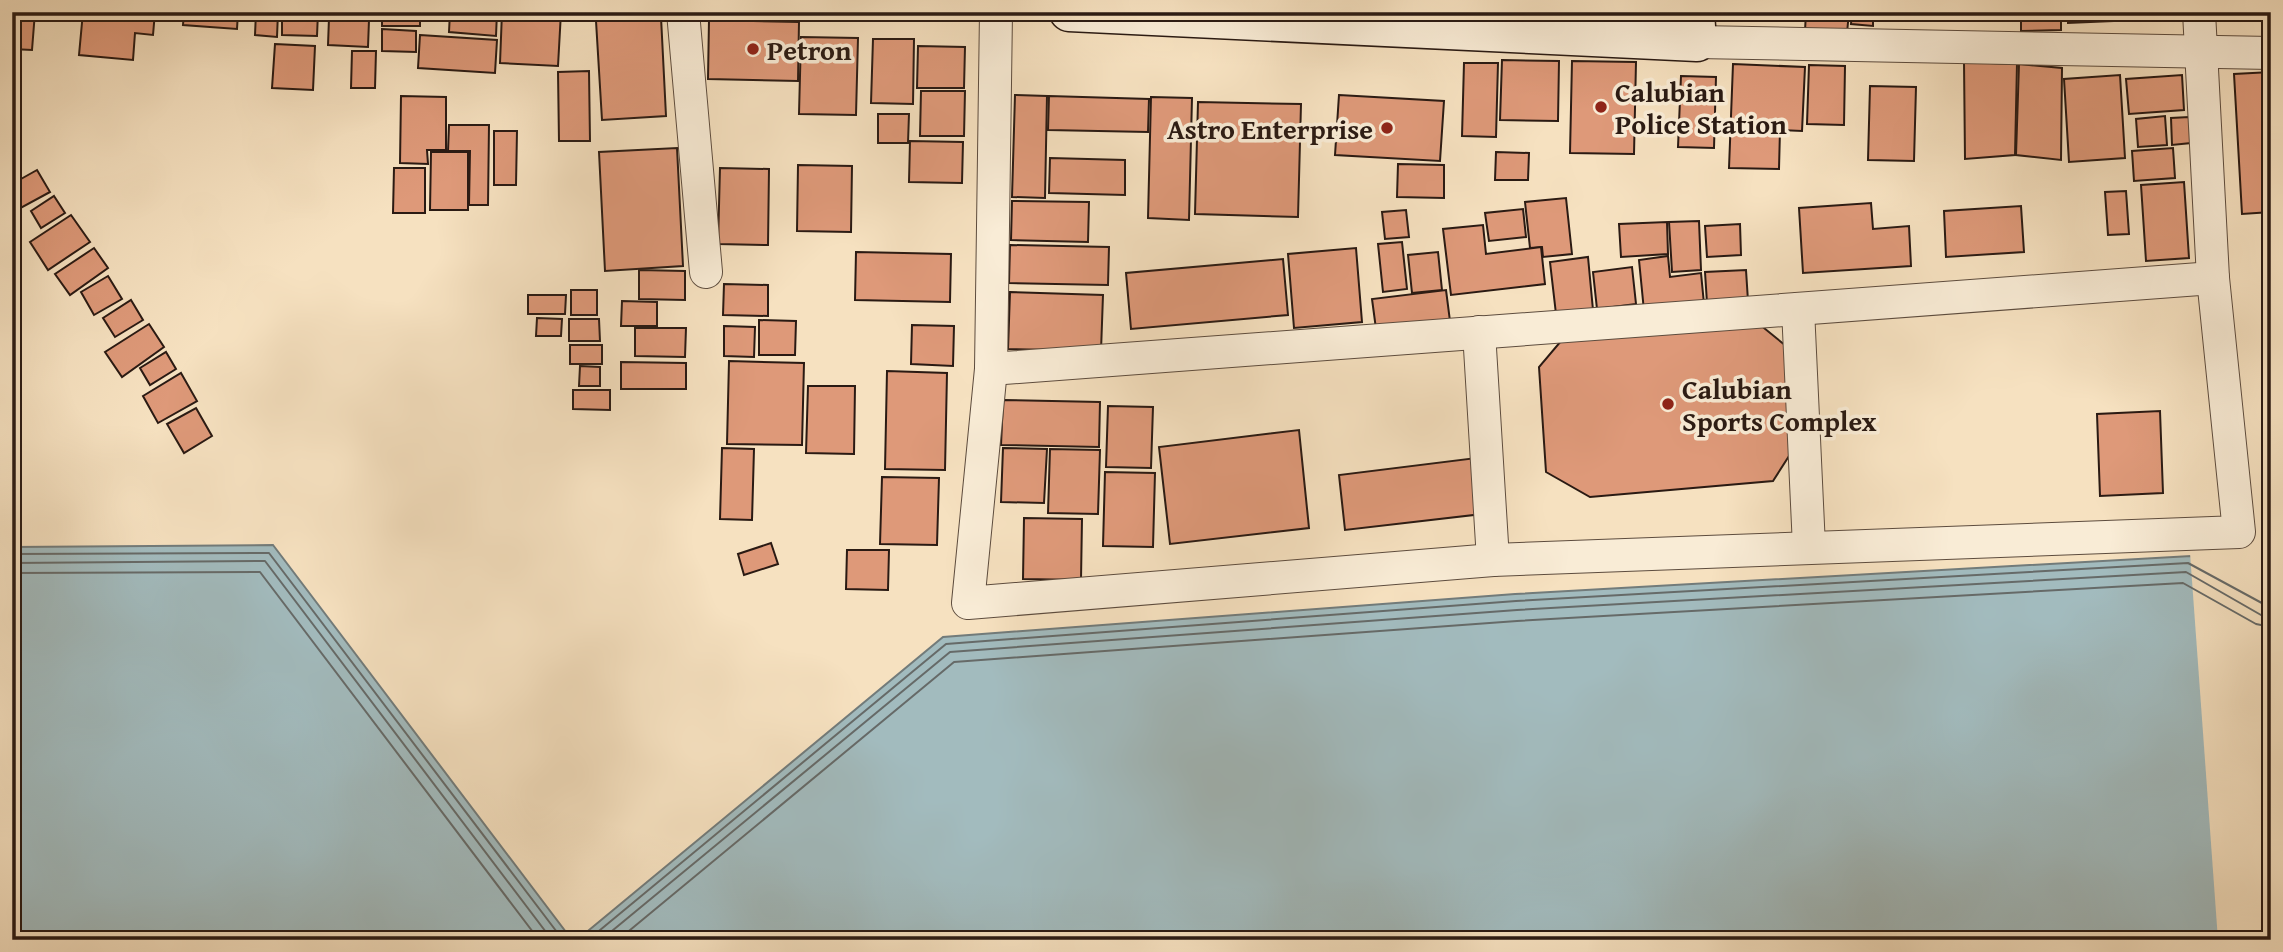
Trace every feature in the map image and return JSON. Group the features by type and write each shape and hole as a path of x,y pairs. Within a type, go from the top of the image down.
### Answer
{"street":[{"path":"683,12 706,272"},
{"path":"996,12 991,369 968,603 1493,560 2239,532 2213,278 2199,12"},
{"path":"1069,12 1696,27 2202,54 2271,53"},
{"path":"991,369 2213,278"},
{"path":"1798,309 1809,547"},
{"path":"1479,332 1493,560"}],"water":[{"path":"273,545 572,940 12,940 12,547"},
{"path":"2191,556 2271,602 2271,940 577,940 943,637 1515,594"}],"pier":[{"path":"2190,553 2271,598 2271,940 2218,940"}],"building":[{"path":"12,12 35,12 32,50 12,49"},
{"path":"83,12 155,12 153,35 135,33 133,60 79,55"},
{"path":"184,12 238,12 237,29 183,25"},
{"path":"256,12 278,12 277,37 255,35"},
{"path":"282,12 318,12 317,36 282,35"},
{"path":"382,12 420,12 420,26 382,26"},
{"path":"450,12 497,12 496,36 449,32"},
{"path":"502,12 561,12 558,66 500,63"},
{"path":"1806,12 1849,12 1847,33 1805,31"},
{"path":"1852,12 1873,12 1873,26 1851,24"},
{"path":"2021,12 2061,12 2061,30 2021,31"},
{"path":"2068,12 2113,12 2113,21 2068,23"},
{"path":"661,17 666,116 602,120 596,21"},
{"path":"329,18 369,20 368,47 328,45"},
{"path":"709,20 799,22 798,81 708,79"},
{"path":"382,29 416,31 416,52 382,51"},
{"path":"420,35 497,40 495,73 418,68"},
{"path":"801,37 858,38 856,115 799,114"},
{"path":"873,39 914,39 913,104 871,103"},
{"path":"275,44 315,46 313,90 272,88"},
{"path":"918,46 965,47 964,88 917,88"},
{"path":"352,51 376,51 375,88 351,88"},
{"path":"1502,60 1559,61 1558,121 1500,120"},
{"path":"1572,61 1636,62 1634,154 1570,153"},
{"path":"1964,62 2017,64 2015,155 1965,159"},
{"path":"1464,63 1498,63 1496,137 1462,136"},
{"path":"1733,64 1805,67 1802,131 1780,130 1779,169 1729,168"},
{"path":"2019,64 2062,68 2061,160 2016,155"},
{"path":"1809,65 1845,66 1844,125 1807,124"},
{"path":"589,71 590,141 559,141 558,72"},
{"path":"2271,72 2271,212 2242,214 2234,74"},
{"path":"2120,75 2125,158 2069,162 2064,79"},
{"path":"2182,75 2184,110 2129,114 2126,79"},
{"path":"1681,76 1716,77 1714,148 1678,147"},
{"path":"1870,86 1916,87 1914,161 1868,160"},
{"path":"921,91 965,91 964,136 920,136"},
{"path":"1015,95 1047,96 1045,198 1012,197"},
{"path":"1339,95 1444,101 1440,161 1335,155"},
{"path":"401,96 446,97 446,150 427,150 428,164 400,163"},
{"path":"1049,96 1149,99 1148,132 1048,130"},
{"path":"1151,97 1192,98 1189,220 1148,218"},
{"path":"1198,102 1301,104 1298,217 1195,214"},
{"path":"878,114 909,114 908,143 878,143"},
{"path":"2165,116 2167,145 2138,147 2136,119"},
{"path":"2189,117 2191,143 2172,145 2171,118"},
{"path":"449,125 489,125 488,205 469,205 470,151 448,151"},
{"path":"494,131 517,131 516,185 494,185"},
{"path":"910,141 963,142 962,183 909,182"},
{"path":"677,148 683,266 605,271 599,152"},
{"path":"2173,148 2175,178 2134,181 2132,151"},
{"path":"431,152 468,152 468,210 430,210"},
{"path":"1496,152 1529,153 1528,180 1495,180"},
{"path":"1050,158 1125,160 1125,195 1049,193"},
{"path":"1398,164 1444,165 1444,198 1397,197"},
{"path":"798,165 852,166 851,232 797,231"},
{"path":"394,168 425,168 425,213 393,213"},
{"path":"720,168 769,169 768,245 718,244"},
{"path":"37,170 50,192 17,210 12,201 12,184"},
{"path":"2184,182 2189,258 2146,261 2141,185"},
{"path":"2126,191 2129,234 2108,235 2105,192"},
{"path":"54,196 65,213 41,228 31,211"},
{"path":"1566,198 1572,254 1543,257 1542,247 1530,248 1525,202"},
{"path":"1012,201 1089,202 1088,242 1011,240"},
{"path":"1871,203 1873,229 1909,226 1911,266 1803,273 1799,208"},
{"path":"2021,206 2024,252 1946,257 1944,211"},
{"path":"1523,209 1526,237 1489,241 1485,213"},
{"path":"1406,210 1409,237 1385,239 1382,212"},
{"path":"71,215 90,242 48,270 30,242"},
{"path":"1699,221 1701,270 1672,272 1669,222"},
{"path":"1667,222 1668,254 1621,257 1619,224"},
{"path":"1740,224 1741,255 1707,257 1705,226"},
{"path":"1483,225 1486,254 1541,247 1545,284 1451,295 1443,229"},
{"path":"1402,242 1407,289 1383,292 1378,244"},
{"path":"1010,245 1109,247 1108,285 1009,283"},
{"path":"94,248 108,268 70,295 55,274"},
{"path":"1356,248 1362,322 1294,328 1288,254"},
{"path":"856,252 951,254 950,302 855,300"},
{"path":"1438,252 1442,290 1412,293 1408,255"},
{"path":"1668,256 1670,277 1701,273 1704,304 1644,311 1639,260"},
{"path":"1588,257 1593,310 1556,314 1550,262"},
{"path":"1283,259 1288,315 1131,329 1126,273"},
{"path":"1632,267 1636,304 1597,309 1593,272"},
{"path":"639,270 685,271 685,300 639,299"},
{"path":"1746,270 1748,301 1707,303 1705,272"},
{"path":"108,276 122,299 94,315 81,292"},
{"path":"724,284 768,285 768,316 723,315"},
{"path":"571,290 597,290 597,315 571,315"},
{"path":"1446,290 1450,321 1376,329 1372,299"},
{"path":"1010,292 1103,295 1101,351 1008,349"},
{"path":"528,295 566,295 565,314 528,314"},
{"path":"131,300 143,320 115,337 103,318"},
{"path":"622,301 657,302 657,326 621,326"},
{"name":"Calubian Sports Complex","path":"1748,315 1791,350 1798,442 1773,481 1590,497 1546,472 1539,367 1572,328"},
{"path":"537,318 562,319 561,336 536,336"},
{"path":"569,319 599,319 600,341 569,341"},
{"path":"759,320 796,321 795,355 759,355"},
{"path":"149,324 164,347 122,377 105,352"},
{"path":"912,325 954,326 953,366 911,364"},
{"path":"724,326 755,327 754,357 724,356"},
{"path":"635,328 686,328 685,357 635,356"},
{"path":"570,345 602,345 602,364 570,364"},
{"path":"166,352 176,369 150,385 140,368"},
{"path":"729,361 804,363 802,445 727,444"},
{"path":"621,362 686,363 686,389 621,389"},
{"path":"580,366 600,367 600,386 579,386"},
{"path":"887,371 947,373 945,470 885,469"},
{"path":"181,373 197,401 158,423 143,396"},
{"path":"808,386 855,386 854,454 806,453"},
{"path":"573,390 610,390 610,410 573,409"},
{"path":"1003,400 1100,402 1099,447 1001,445"},
{"path":"1108,406 1153,407 1151,468 1106,467"},
{"path":"196,408 212,436 184,453 167,424"},
{"path":"2160,411 2163,493 2100,496 2097,414"},
{"path":"1299,430 1309,528 1170,544 1159,447"},
{"path":"722,448 754,449 752,520 720,519"},
{"path":"1003,448 1047,449 1044,503 1001,502"},
{"path":"1050,449 1100,450 1098,514 1048,513"},
{"path":"1476,458 1482,514 1345,530 1339,475"},
{"path":"1105,472 1155,473 1153,547 1103,546"},
{"path":"882,477 939,478 937,545 880,544"},
{"path":"1024,518 1082,519 1081,580 1023,579"},
{"path":"771,543 778,564 744,575 738,554"},
{"path":"847,550 889,550 888,590 846,589"}],"place":[{"name":"Petron","path":"753,49"},
{"name":"Calubian Police Station","path":"1601,107"},
{"name":"Astro Enterprise","path":"1387,128"},
{"name":"Calubian Sports Complex","path":"1668,404"}]}
